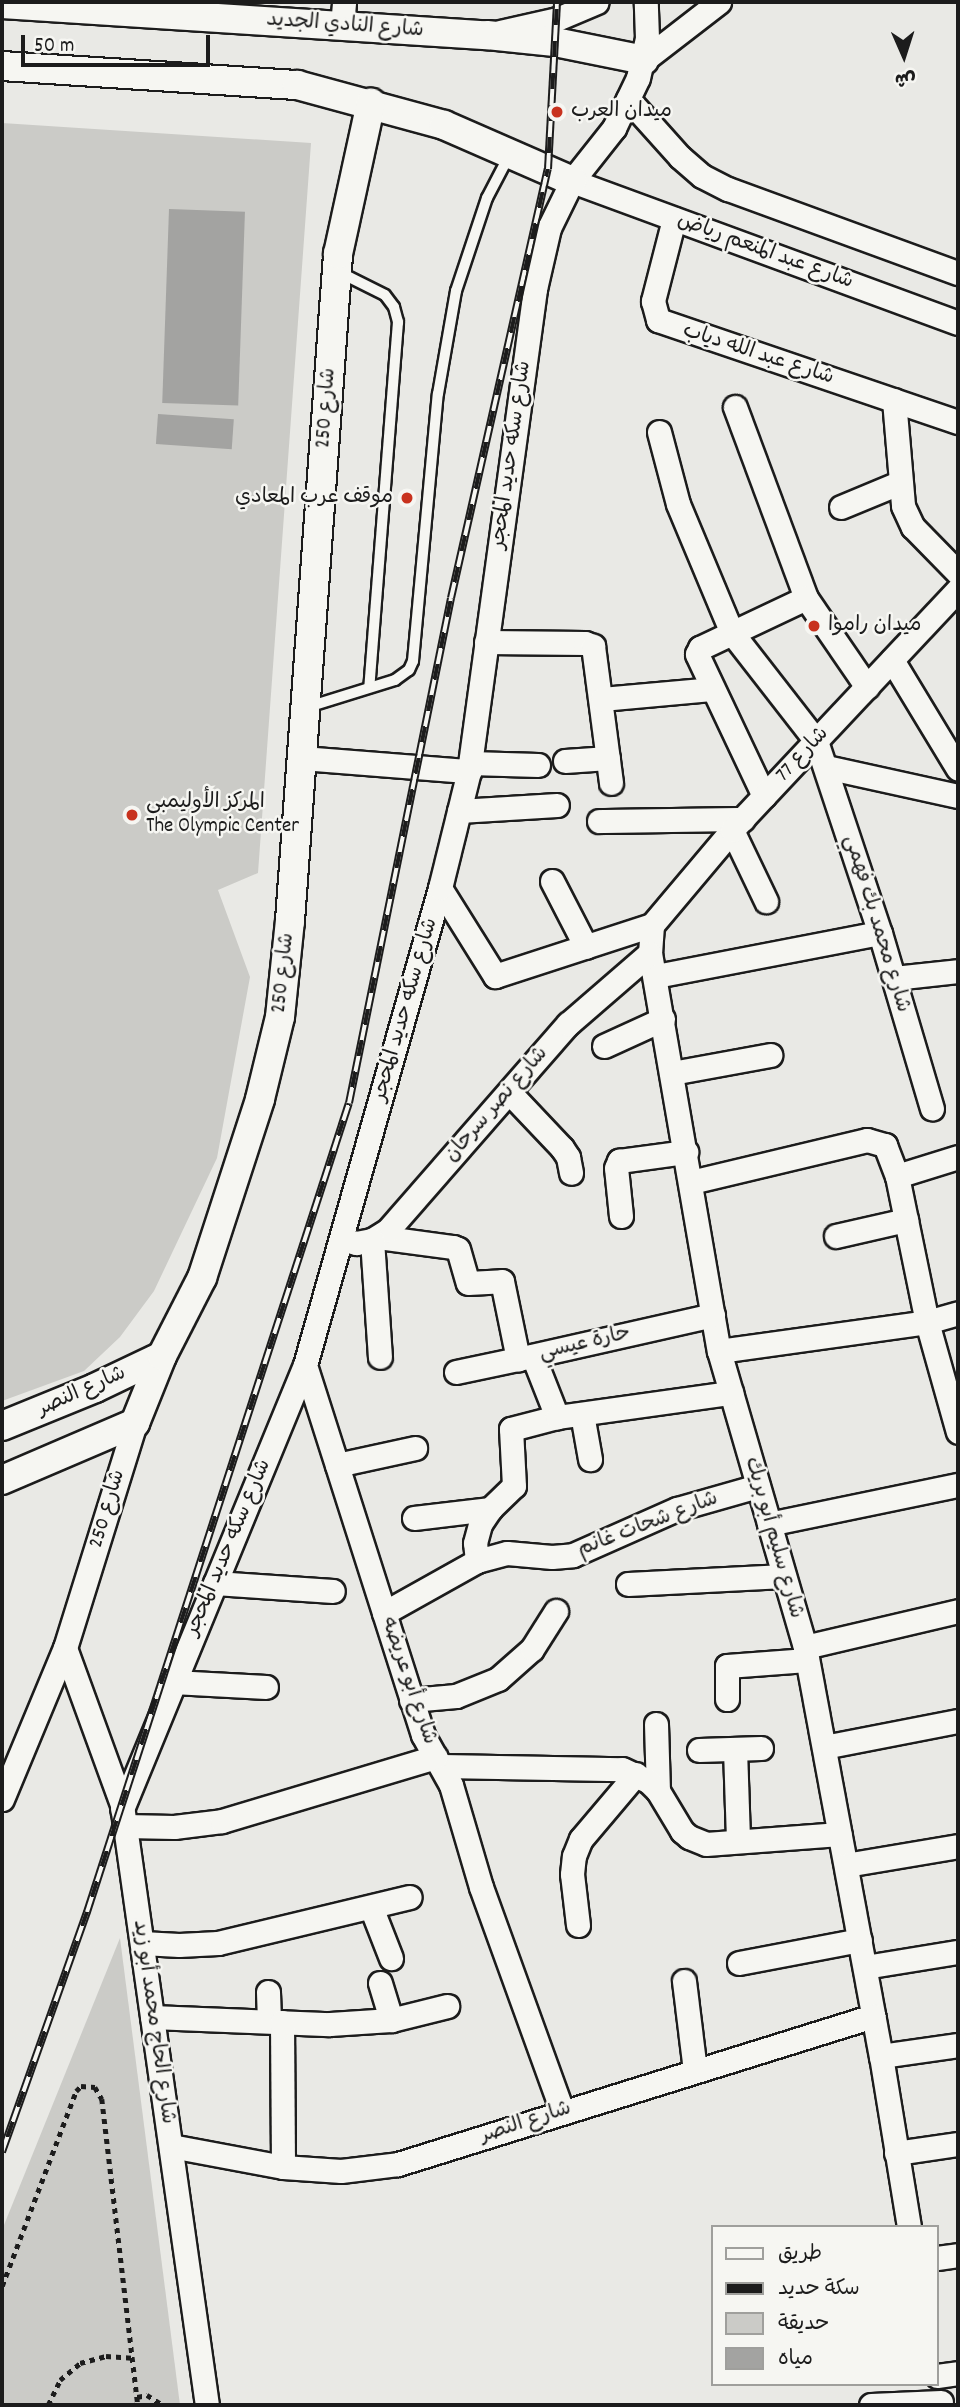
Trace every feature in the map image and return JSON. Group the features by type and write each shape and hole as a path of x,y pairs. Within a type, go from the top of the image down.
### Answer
{"street":[{"path":"487,35 557,19 597,2"},
{"path":"2,66 297,85 444,125 572,181 614,128 645,60 646,2"},
{"path":"645,60 719,2"},
{"name":"شارع النادي الجديد","path":"2,5 343,14 555,42 645,60"},
{"path":"628,99 680,157 702,176 728,189 958,274"},
{"name":"شارع 250","path":"2,1799 65,1648 135,1423 162,1356 206,1265 260,1099 280,1017 302,758 337,271 341,231 371,103"},
{"name":"شارع عبد المنعم رياض","path":"572,181 958,323"},
{"name":"شارع سكه حديد المحجر","path":"124,1818 173,1682 305,1365 440,887 469,767 535,289 549,228 572,181"},
{"name":"شارع عبد الله دياب","path":"674,219 653,301 659,320 958,422"},
{"path":"894,400 903,506 913,527 958,573"},
{"path":"735,407 806,598 867,687"},
{"name":"شارع محمد بك فهمي","path":"659,432 678,504 732,633 816,741 880,933 932,1108"},
{"path":"841,507 899,483"},
{"name":"شارع 77","path":"652,925 764,796 958,589"},
{"path":"764,796 711,689 697,654 701,648 806,598"},
{"path":"486,642 585,643 593,646 611,783"},
{"path":"892,660 958,769"},
{"path":"602,699 711,689"},
{"path":"302,758 469,767 538,765"},
{"path":"565,761 608,758"},
{"path":"826,766 958,796"},
{"path":"459,811 557,805"},
{"path":"599,821 738,825 766,901"},
{"path":"552,881 586,947"},
{"path":"440,887 491,973 500,975 652,925"},
{"name":"شارع سليم أبو بريك","path":"652,925 650,953 719,1351 806,1653 874,2016 909,2225"},
{"path":"656,976 880,933"},
{"name":"شارع نصر سرحان","path":"375,1239 568,1024 650,953"},
{"path":"894,978 958,971"},
{"path":"604,1046 663,1018"},
{"path":"672,1073 770,1055"},
{"path":"509,1092 562,1149 568,1157 571,1173"},
{"path":"691,1182 867,1140 885,1144 897,1176 927,1322 958,1432"},
{"path":"621,1216 616,1168 619,1161 686,1152"},
{"path":"897,1176 958,1157"},
{"path":"836,1236 906,1220"},
{"path":"341,1239 356,1243 375,1239 380,1357"},
{"name":"حارة عيسي","path":"375,1239 453,1247 458,1249 468,1283 502,1281 525,1358 713,1315"},
{"path":"719,1351 927,1322 958,1313"},
{"name":"شارع النصر","path":"2,1426 95,1388 162,1356"},
{"path":"456,1372 525,1358 557,1417"},
{"name":"شارع أبو عريضه","path":"305,1365 423,1735 451,1785 481,1887 562,2111"},
{"path":"477,1561 475,1542 480,1524 490,1509 514,1486 511,1429 557,1417 732,1393"},
{"path":"582,1413 590,1459"},
{"path":"2,1480 135,1423"},
{"path":"337,1465 415,1448"},
{"path":"769,1524 958,1485"},
{"name":"شارع شحات غانم","path":"384,1613 477,1561 507,1553 552,1557 573,1555 677,1509 758,1486"},
{"path":"414,1518 490,1509"},
{"path":"628,1584 784,1576"},
{"path":"215,1583 333,1591"},
{"path":"411,1700 457,1696 498,1679 532,1650 556,1611"},
{"path":"727,1699 727,1666 806,1653 958,1611"},
{"name":"شارع الحاج محمد أبو زيد","path":"65,1648 124,1818 207,2405"},
{"path":"173,1682 266,1687"},
{"path":"824,1747 958,1721"},
{"path":"656,1724 658,1791"},
{"path":"699,1750 761,1748"},
{"path":"735,1749 738,1841"},
{"path":"124,1818 174,1826 222,1821 439,1762 608,1769 636,1774 658,1791 682,1831 697,1842 840,1834"},
{"path":"578,1925 572,1874 578,1847 592,1824 636,1774"},
{"path":"846,1865 958,1846"},
{"path":"142,1943 179,1945 218,1942 410,1897"},
{"path":"371,1907 391,1958"},
{"path":"740,1964 860,1940"},
{"path":"865,1967 958,1952"},
{"path":"684,1981 695,2070"},
{"path":"380,1983 391,2020"},
{"path":"268,1992 276,2022 283,2167"},
{"path":"152,2017 330,2024 391,2020 447,2006"},
{"name":"شارع النصر","path":"171,2146 283,2167 341,2171 398,2164 874,2016"},
{"path":"881,2056 958,2045"},
{"path":"895,2152 958,2144"},
{"path":"939,2258 958,2255"},
{"path":"939,2376 958,2373"},
{"path":"872,2405 940,2396"}],"lane":[{"path":"305,708 403,676 413,662 438,394 456,291 487,198 510,154"},
{"path":"337,271 385,295 394,307 398,322 369,687"}],"path":[{"path":"2,2286 76,2091 81,2086 95,2087 102,2099 138,2405"},
{"path":"48,2405 60,2380 80,2363 106,2356 132,2358"},
{"path":"136,2397 148,2395 163,2405"}],"green space":[{"name":"المركز الأوليمبى The Olympic Center","path":"2,123 311,143 258,873 218,890 250,977 217,1158 154,1291 120,1337 84,1371 2,1401"},
{"path":"120,1938 180,2405 2,2405 2,2230"}],"water":[{"path":"169,209 245,212 238,406 162,403"},
{"path":"158,414 234,419 232,449 156,444"}],"railway":[{"path":"2,2152 87,1912 349,1103 451,598 548,169 557,2"}],"place":[{"name":"ميدان العرب","path":"557,112"},
{"name":"موقف عرب المعادي","path":"407,498"},
{"name":"ميدان راموا","path":"814,626"},
{"name":"المركز الأوليمبى The Olympic Center","path":"132,815"}]}
